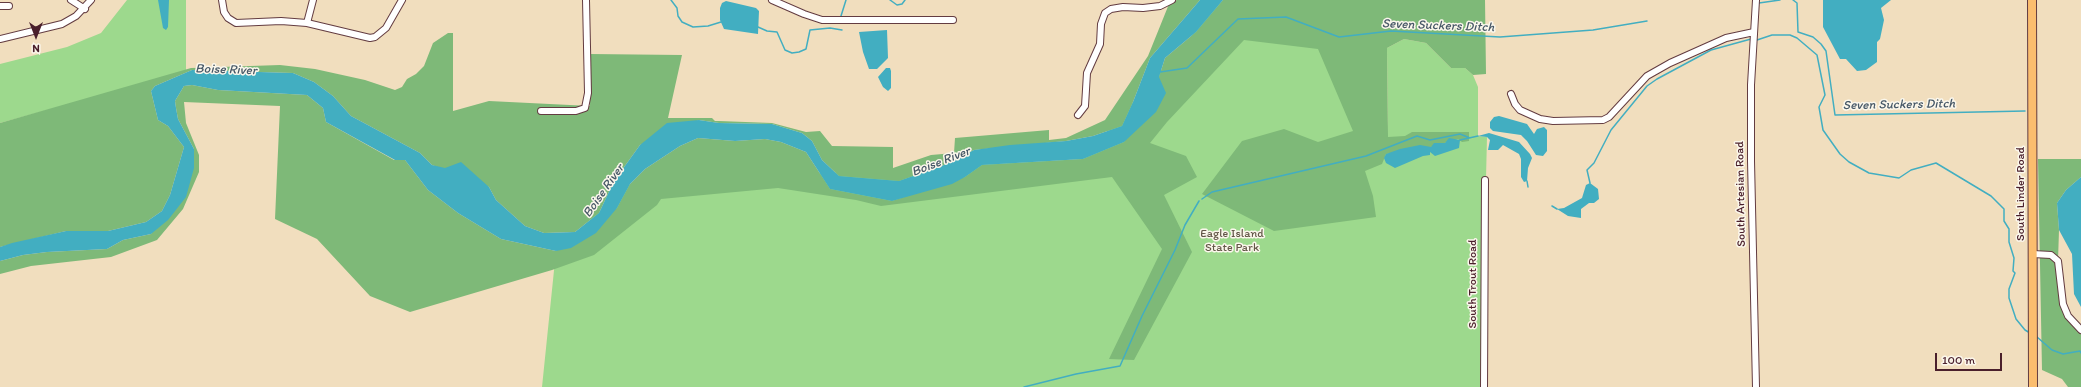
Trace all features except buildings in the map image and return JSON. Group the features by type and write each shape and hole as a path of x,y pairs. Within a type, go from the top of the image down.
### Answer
{"main road":[{"name":"South Linder Road","path":"2032,0 2033,387"}],"street":[{"path":"71,0 85,9"},
{"path":"0,39 62,24 85,9 91,0"},
{"path":"222,0 224,12 228,18 236,23 244,24 281,21 307,23 364,37 375,37 386,28 402,0"},
{"path":"307,23 312,0"},
{"path":"541,111 576,111 586,108 588,93 586,0"},
{"path":"772,0 822,20 953,20"},
{"path":"1078,115 1085,106 1087,73 1100,44 1101,24 1105,13 1111,9 1123,7 1143,8 1160,6 1172,0"},
{"name":"South Artesian Road","path":"1756,0 1751,85 1751,161 1756,387"},
{"path":"0,6 9,6"},
{"path":"1511,94 1515,104 1520,110 1540,119 1553,121 1603,120 1609,117 1646,76 1670,62 1726,38 1754,32"},
{"name":"South Trout Road","path":"1484,387 1485,180"},
{"path":"2033,254 2052,255 2058,260 2063,304 2068,316 2081,330"}],"green space":[{"path":"127,0 186,0 186,72 0,123 0,64 67,47 101,33"},
{"path":"1177,0 1200,0 1150,58 1122,126 1093,136 1066,141 974,150 944,165 899,181 839,176 822,160 812,141 802,133 772,124 719,123 699,120 640,145 614,181 599,213 575,232 544,233 525,226 496,200 489,187 432,165 420,153 351,116 333,96 314,82 293,73 192,70 155,86 151,91 158,120 168,126 184,147 170,195 162,211 146,222 108,231 66,231 0,247 0,123 191,68 280,65 315,69 365,80 395,90 402,87 407,79 416,74 424,66 433,43 448,33 453,33 453,111 489,101 590,106 590,54 682,55 668,118 712,118 715,121 772,123 806,132 820,131 832,146 893,147 893,168 931,155 954,153 955,138 1049,130 1049,140 1066,138 1105,120 1148,56 1169,4"},
{"name":"Eagle Island State Park","path":"1223,0 1380,0 1388,137 1387,48 1404,39 1426,43 1451,68 1465,68 1473,75 1478,87 1478,136 1487,137 1481,387 542,387 556,251 630,184 1083,159"},
{"path":"1223,0 1485,0 1486,74 1473,75 1465,68 1451,68 1426,43 1404,39 1387,48 1388,137 1405,136 1412,132 1469,132 1469,141 1462,142 1458,139 1431,147 1386,154 1382,164 1365,171 1373,196 1376,217 1274,231 1202,194 1242,141 1284,129 1318,142 1353,131 1318,49 1244,40 1167,122 1150,143 1186,156 1197,177 1164,195 1192,252 1134,360 1109,359 1162,249 1112,177 881,206 856,200 778,188 661,199 657,205 594,255 552,270 410,312 370,296 317,239 275,219 280,106 184,102 186,123 199,155 199,172 183,209 157,240 111,257 31,266 0,274 0,261 23,255 47,252 107,249 123,240 151,234 194,149 178,119 176,108 175,101 184,86 192,85 218,90 307,95 323,108 326,122 394,160 405,160 428,190 458,213 501,239 556,251 617,208 630,184 645,169 680,146 698,138 735,141 765,139 781,142 806,152 830,189 892,201 965,177 982,165 1083,159 1124,142 1159,77 1165,58 1196,32"},
{"path":"2038,159 2081,159 2081,177 2066,190 2057,203 2059,230 2058,261 2063,304 2081,330 2081,387 2068,387 2062,379 2042,370"}],"water":[{"path":"158,0 169,0 168,27 166,30 163,28"},
{"path":"1200,0 1223,0 1196,32 1165,58 1159,77 1166,93 1156,112 1124,142 1083,159 982,165 952,184 892,201 830,189 806,152 781,142 765,139 735,141 698,138 680,146 645,169 630,184 617,208 596,233 571,248 556,251 501,239 458,213 428,190 405,160 395,160 326,122 323,108 307,95 218,90 192,85 184,86 175,101 178,119 194,149 194,168 186,197 168,220 151,234 123,240 107,249 47,252 23,255 0,261 0,247 12,243 66,231 108,231 146,222 162,211 170,195 184,147 168,126 158,120 151,91 155,86 192,70 293,73 314,82 333,96 351,116 420,153 432,165 445,168 461,162 489,187 496,200 525,226 544,233 575,232 599,213 614,181 640,145 667,123 699,120 719,123 772,124 802,133 812,141 822,160 839,176 899,181 944,165 974,150 1010,145 1066,141 1093,136 1122,126 1150,58"},
{"path":"1823,0 1891,0 1881,8 1884,20 1880,39 1877,42 1877,62 1866,70 1857,71 1846,59 1840,59 1823,27"},
{"path":"726,1 756,8 759,11 758,34 724,29 720,20 720,8 722,3"},
{"path":"887,30 888,58 877,69 869,69 863,52 859,32"},
{"path":"886,68 890,68 891,71 891,88 888,91 883,87 878,77"},
{"path":"1499,116 1527,124 1534,134 1537,129 1544,127 1547,130 1547,151 1543,156 1536,155 1521,135 1493,131 1490,128 1490,122 1494,117"},
{"path":"1489,133 1519,142 1530,154 1532,158 1528,168 1527,181 1524,182 1521,177 1521,159 1519,154 1503,145 1498,150 1488,150 1490,140 1487,137 1478,136"},
{"path":"1449,138 1460,140 1459,148 1435,156 1430,152 1430,155 1423,156 1395,168 1386,163 1384,158 1386,154 1400,149 1420,145 1431,147 1434,143 1445,143"},
{"path":"2081,177 2081,307 2074,294 2072,254 2059,230 2057,203 2066,190"},
{"path":"1590,183 1598,189 1599,199 1594,203 1589,203 1581,209 1581,218 1568,216 1557,209 1564,208 1582,198 1586,185"}],"waterway":[{"path":"671,0 677,8 678,16 682,22 693,27 708,26 721,22"},
{"path":"841,16 846,0"},
{"path":"890,0 897,5 902,4 905,0"},
{"name":"Seven Suckers Ditch","path":"1759,3 1780,0"},
{"name":"Seven Suckers Ditch","path":"1793,0 1797,3 1798,32 1813,37 1826,51 1835,115 2025,111"},
{"name":"Seven Suckers Ditch","path":"1160,72 1187,68 1238,19 1286,17 1339,37 1391,31 1500,37 1593,30 1647,21"},
{"path":"758,27 767,31 777,32 785,50 792,53 806,49 810,30 830,28 842,30"},
{"path":"1757,40 1772,35 1790,35 1797,38 1817,55 1825,95 1819,107 1823,130 1840,154 1849,162 1869,173 1899,178 1911,170 1936,163 1991,196 2004,209 2004,221 2009,229 2009,242 2014,258 2013,271 2015,273 2009,289 2009,298 2016,319 2025,330 2030,333"},
{"path":"1590,183 1587,170 1594,163 1611,130 1647,86 1711,50 1751,39"},
{"path":"1202,199 1212,192 1366,156 1417,136 1430,140 1460,134 1470,138"},
{"path":"1460,140 1478,136"},
{"path":"1527,181 1528,187"},
{"path":"1024,387 1076,374 1120,366 1142,316 1175,250 1185,225 1199,201"},
{"path":"1552,206 1557,209"},
{"path":"2037,337 2052,350 2063,354 2080,351 2081,353"}],"water label":[{"name":"Boise River","path":"226,70"},
{"name":"Boise River","path":"941,162"},
{"name":"Boise River","path":"604,191"}]}
